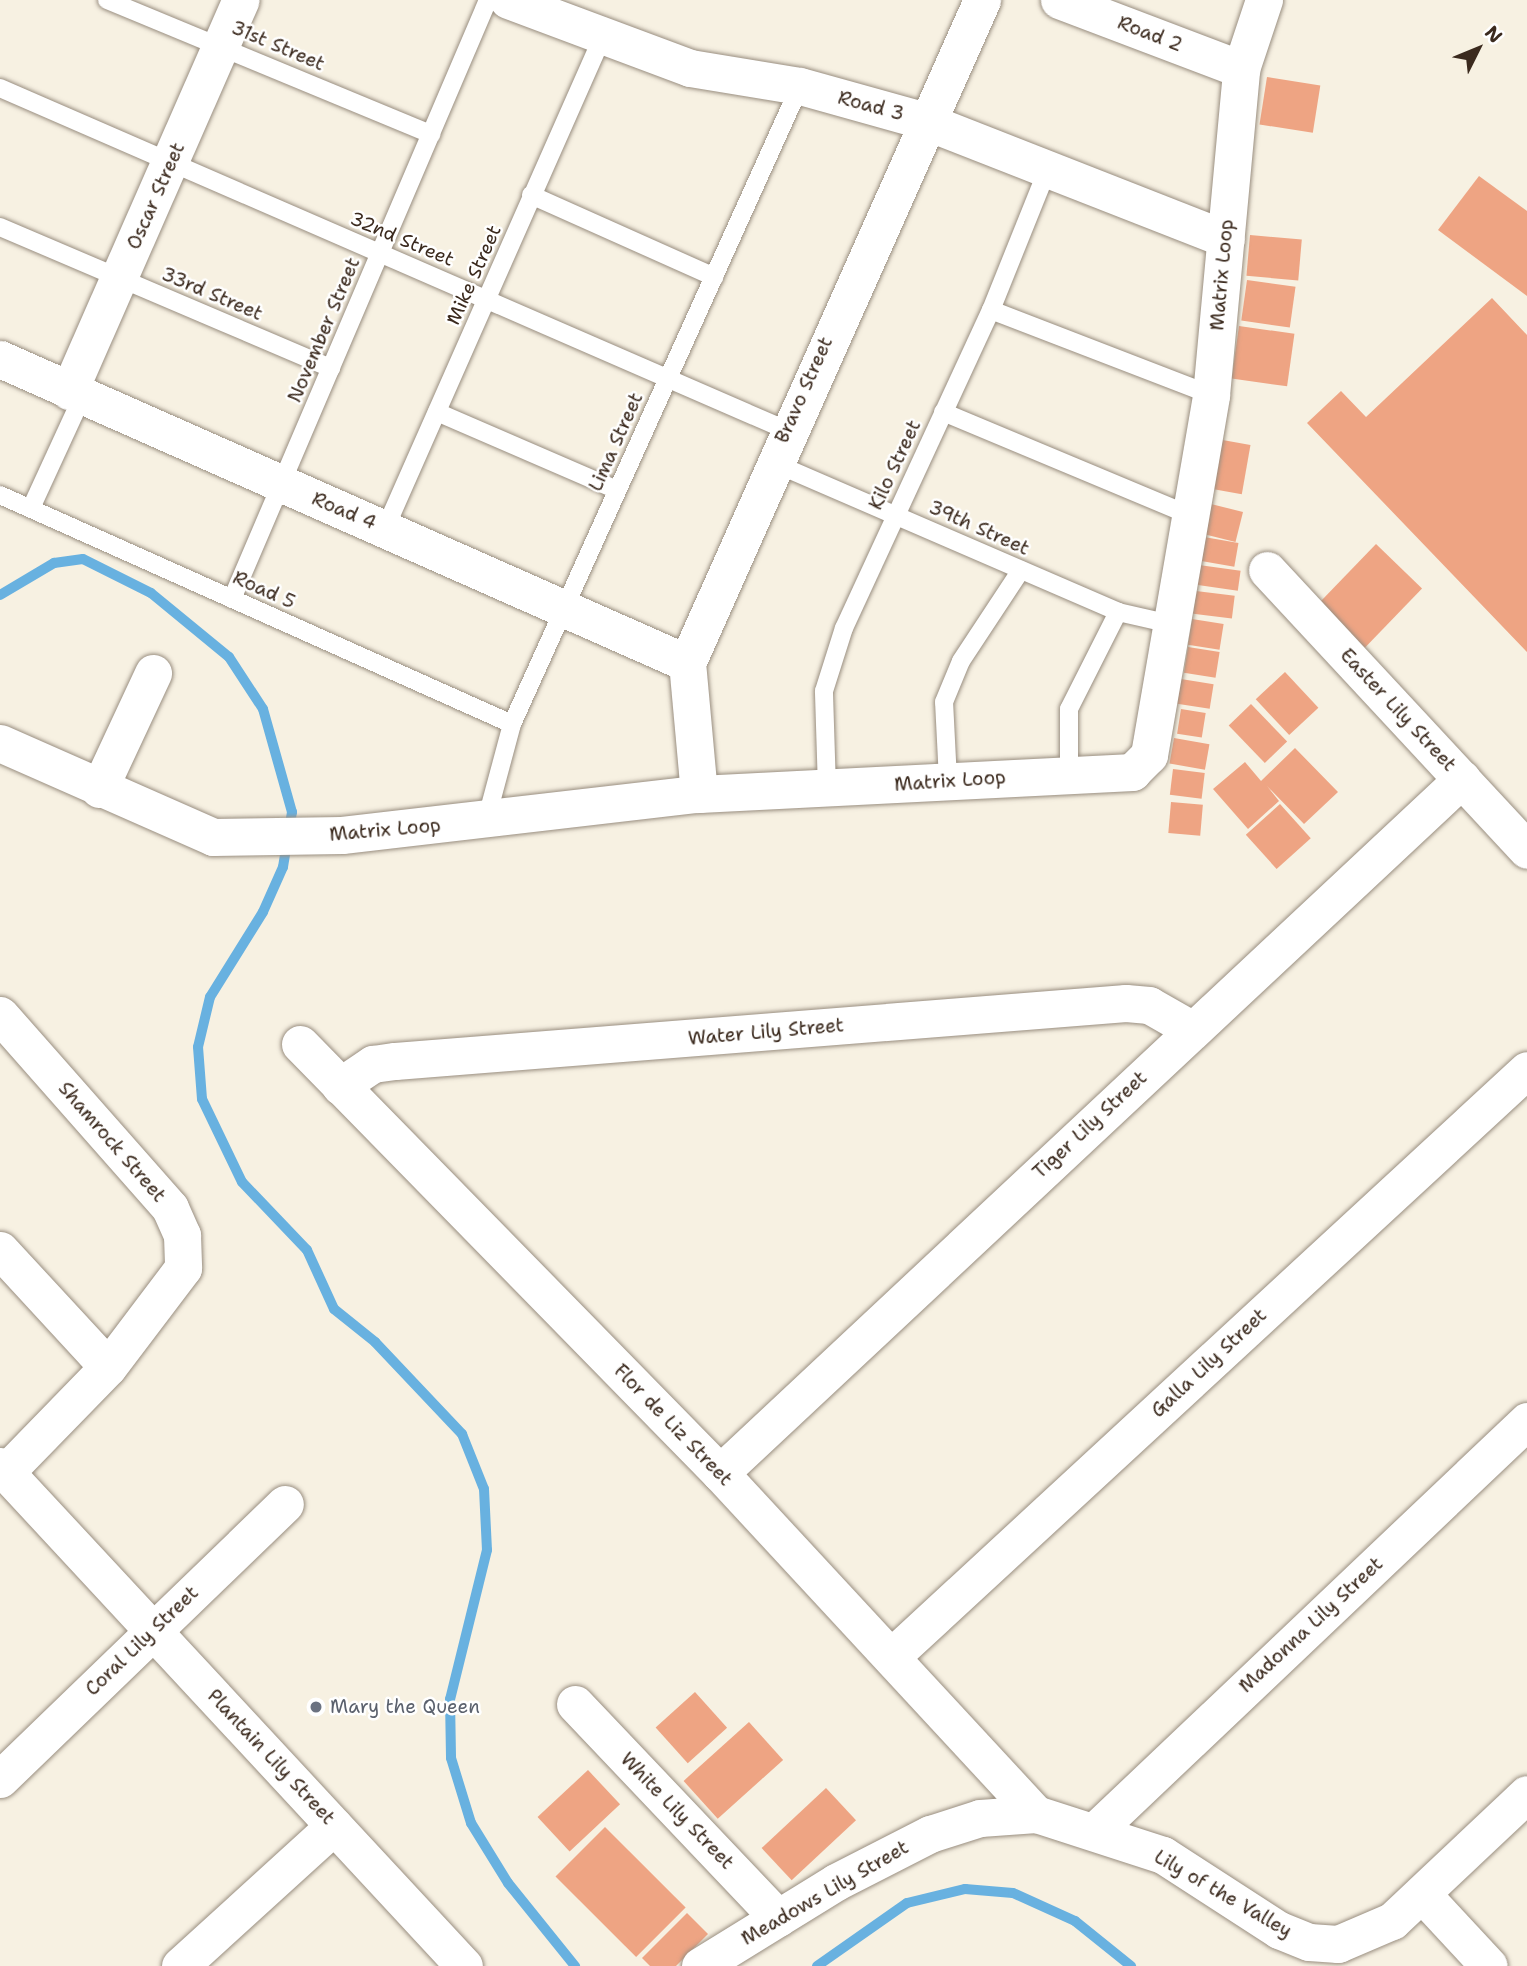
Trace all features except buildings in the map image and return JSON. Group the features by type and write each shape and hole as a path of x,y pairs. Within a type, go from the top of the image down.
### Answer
{"street":[{"name":"Oscar Street","path":"76,394 120,278 242,0"},
{"name":"Road 3","path":"508,0 602,38 690,68 800,86 925,121 1226,239"},
{"name":"Bravo Street","path":"699,794 687,663 779,446 982,0"},
{"name":"Road 2","path":"1059,0 1114,10 1241,69"},
{"name":"Matrix Loop","path":"0,743 99,789 213,837 342,835 486,821 699,794 1132,772 1142,766 1171,624 1211,395 1241,69 1264,0"},
{"name":"Road 4","path":"0,359 566,607 687,663"},
{"name":"Easter Lily Street","path":"1268,570 1527,850"},
{"path":"99,789 153,673"},
{"name":"Tiger Lily Street","path":"720,1473 1191,1029 1462,779"},
{"name":"Water Lily Street","path":"340,1086 373,1064 395,1061 1126,1003 1149,1005 1191,1029"},
{"name":"Shamrock Street","path":"0,1015 170,1208 182,1235 183,1268 108,1367 3,1469"},
{"name":"Flor de Liz Street","path":"300,1044 720,1473 1036,1814"},
{"name":"Galla Lily Street","path":"891,1657 1527,1070"},
{"path":"0,1250 108,1367"},
{"name":"Madonna Lily Street","path":"1096,1829 1527,1422"},
{"name":"Plantain Lily Street","path":"3,1469 464,1966"},
{"name":"Coral Lily Street","path":"0,1779 285,1504"},
{"name":"White Lily Street","path":"575,1704 778,1917"},
{"name":"Lily of the Valley","path":"1036,1814 1096,1829 1163,1855 1309,1942 1338,1944 1368,1935 1422,1894 1527,1794"},
{"name":"Meadows Lily Street","path":"700,1966 778,1917 930,1834 980,1818 1036,1814"},
{"path":"180,1966 334,1826"},
{"path":"1422,1894 1489,1966"}],"lane":[{"name":"31st Street","path":"107,0 222,44 430,134"},
{"name":"November Street","path":"232,599 488,0"},
{"name":"Mike Street","path":"385,529 602,38"},
{"name":"Lima Street","path":"486,821 512,724 800,86"},
{"name":"32nd Street","path":"0,88 669,377 779,446"},
{"name":"Kilo Street","path":"827,789 824,691 844,628 894,514 991,310 1048,168"},
{"path":"531,195 714,277"},
{"name":"33rd Street","path":"0,227 331,368"},
{"path":"991,310 1211,395"},
{"name":"Oscar Street","path":"31,508 76,394"},
{"path":"437,412 617,490"},
{"path":"943,412 1189,515"},
{"name":"39th Street","path":"779,446 894,514 1118,612 1171,624"},
{"name":"Road 5","path":"0,495 512,724"},
{"path":"948,780 944,702 961,661 1021,570"},
{"path":"1069,774 1069,709 1118,612"}],"waterway":[{"path":"0,595 54,563 83,559 151,593 229,657 263,709 292,812 283,867 263,912 210,997 198,1047 202,1099 242,1182 307,1250 334,1309 375,1342 462,1434 484,1489 487,1550 450,1699 451,1758 471,1823 508,1883 575,1966"},
{"path":"817,1966 907,1903 965,1889 1013,1893 1075,1921 1131,1966"}],"place":[{"name":"Mary the Queen","path":"316,1707"}]}
